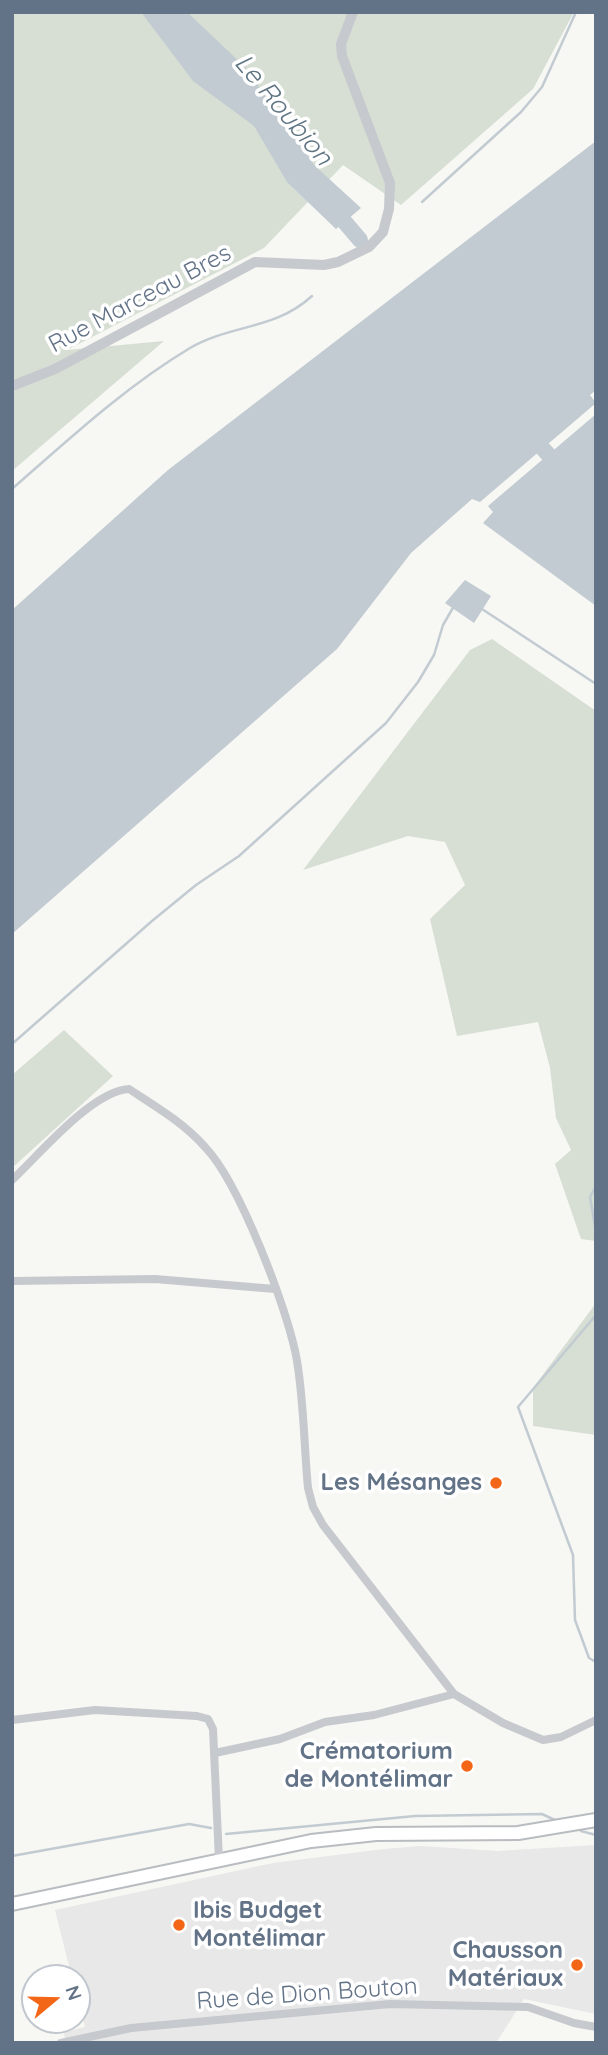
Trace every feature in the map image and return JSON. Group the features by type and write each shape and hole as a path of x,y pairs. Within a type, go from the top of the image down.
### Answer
{"main road":[{"path":"12,1904 312,1841 376,1834 519,1833 596,1820"}],"street":[{"name":"Rue Marceau Bres","path":"12,386 55,369 255,262 324,265 338,262 369,247 383,232 389,209 390,183 342,56 341,44 353,12"},
{"path":"12,1180 93,1104 119,1090 129,1089 190,1132 208,1149 246,1214 275,1289 298,1363 308,1488 313,1507 323,1525 454,1694 519,1731 549,1740 596,1720"},
{"path":"12,1281 155,1279 275,1289"},
{"path":"215,1753 280,1739 325,1722 374,1715 454,1694"},
{"path":"12,1720 95,1710 197,1716 208,1719 213,1728 215,1753 219,1860"},
{"name":"Rue de Dion Bouton","path":"61,2043 95,2033 131,2028 390,2004 528,2007 574,2023 596,2027"}],"shaded area":[{"path":"12,12 574,12 533,89 401,205 343,165 264,248 67,350 164,341 12,471"},
{"path":"141,12 187,12 245,67 315,166 361,208 336,229 287,182 254,126 193,81"},
{"path":"596,141 596,390 590,395 596,403 480,502 472,499 411,553 337,649 12,934 12,610 168,470"},
{"path":"596,414 596,606 483,523 493,512 488,506"},
{"path":"465,580 491,596 474,623 445,603"},
{"path":"492,639 596,711 596,1241 581,1239 555,1164 571,1150 556,1118 550,1068 538,1022 457,1036 430,919 465,885 445,842 408,836 303,870 470,650"},
{"path":"64,1030 113,1076 12,1168 12,1075"},
{"path":"596,1303 596,1435 533,1426 533,1388"},
{"path":"596,1845 596,2014 524,1999 496,2043 65,2043 64,2034 91,2034 91,1964 68,1964 55,1910 273,1863 420,1846 497,1851"}],"waterway":[{"path":"422,202 521,112 542,87 576,12"},
{"name":"Le Roubion","path":"332,207 360,240"},
{"path":"12,489 98,414 166,363 206,340 283,315 312,296"},
{"name":"Le Roubion","path":"529,433 554,461 596,491"},
{"path":"12,1044 152,921 196,885 239,856 386,723 418,682 434,655 443,625 454,606"},
{"path":"482,609 596,684"},
{"path":"596,1186 590,1197 596,1232"},
{"path":"596,1315 518,1407 573,1555 575,1620 589,1658 596,1662"},
{"path":"226,1834 415,1816 542,1814 557,1821"},
{"path":"12,1856 189,1824 211,1828"},
{"path":"581,1831 596,1835"}],"place":[{"name":"Les Mésanges","path":"496,1483"},
{"name":"Crématorium de Montélimar","path":"467,1766"},
{"name":"Ibis Budget Montélimar","path":"179,1925"},
{"name":"Chausson Matériaux","path":"577,1965"}]}
